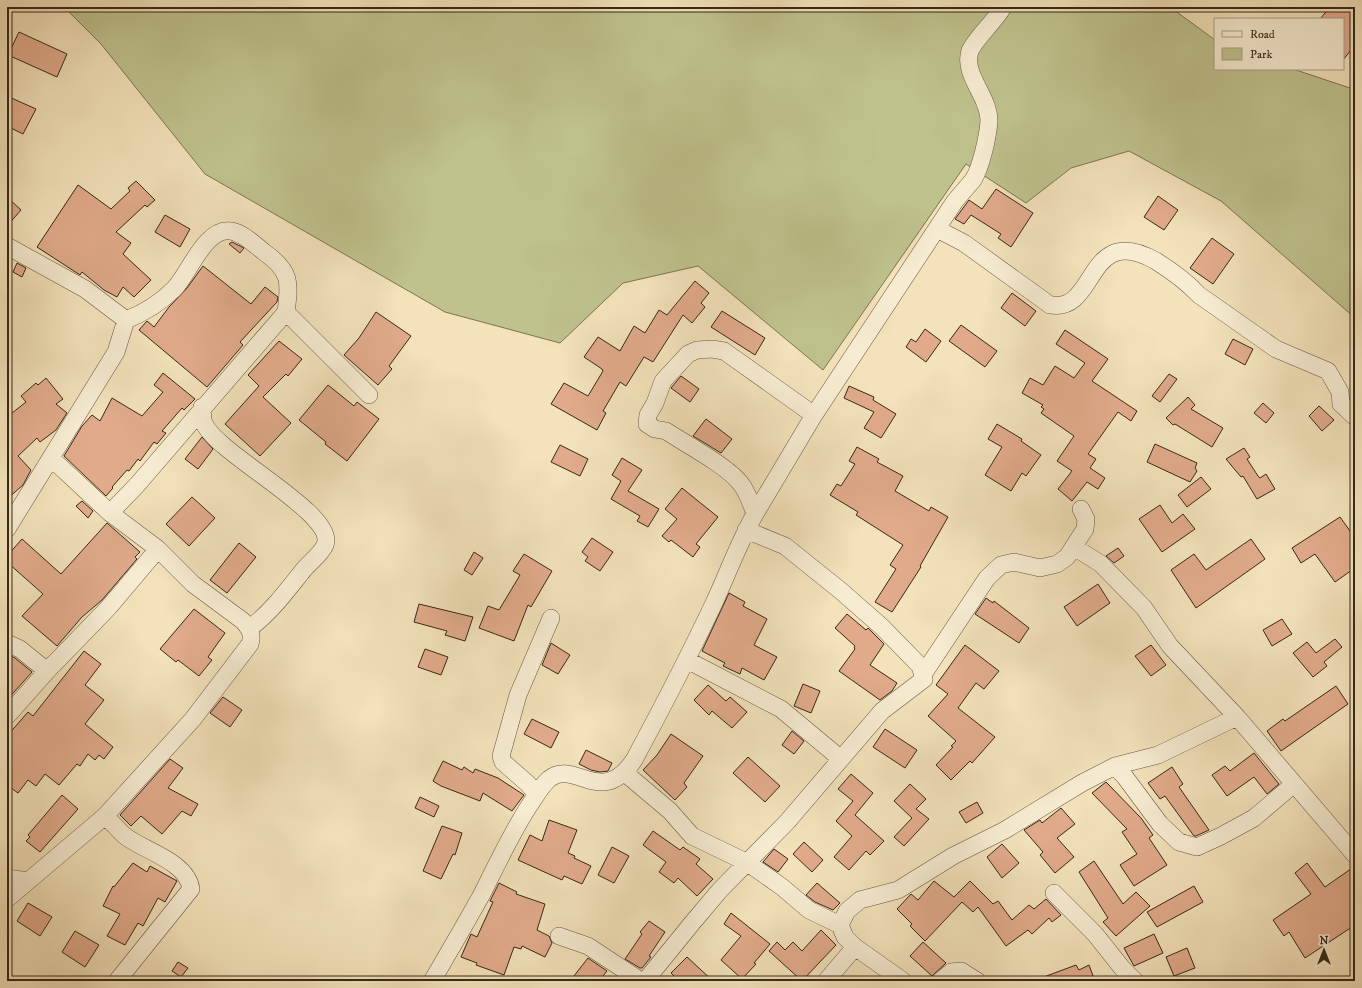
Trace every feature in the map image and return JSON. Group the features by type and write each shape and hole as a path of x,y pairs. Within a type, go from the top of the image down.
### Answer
{"street":[{"path":"432,981 474,908 519,822 548,780 556,774 568,774 586,780 602,782 616,779 625,774 634,760 687,660 746,530 755,514 814,414 955,201 974,178 983,151 989,120 985,104 972,75 969,62 970,56 976,41 995,20 1003,7"},
{"path":"937,229 964,243 1050,305 1059,306 1068,303 1080,293 1103,260 1109,255 1118,251 1129,250 1144,255 1173,271 1189,284 1199,295 1276,349 1328,371 1340,392 1341,404 1355,417"},
{"path":"110,513 137,485 202,407 286,312 289,286 283,269 276,260 241,234 230,231 221,232 210,237 175,288 145,313 126,320"},
{"path":"7,246 85,288 126,320"},
{"path":"286,312 369,395"},
{"path":"7,530 52,459 116,352 126,320"},
{"path":"755,514 745,490 732,473 666,431 655,429 647,424 648,415 655,403 663,381 688,354 697,350 712,349 724,351 814,414"},
{"path":"202,407 204,423 217,439 236,457 294,499 322,527 325,536 325,544 316,557 266,615 250,628"},
{"path":"7,899 105,816 198,712 250,644 252,636 250,628 193,584 158,549 110,513 52,459"},
{"path":"924,673 987,578 1001,565 1014,562 1040,568 1057,564 1067,557 1085,529 1086,519 1081,509"},
{"path":"645,981 697,916 787,822 882,711 924,679 924,673 920,666 882,627 841,591 785,546 746,530"},
{"path":"1074,547 1100,564 1144,608 1170,646 1237,717 1294,784 1317,808 1355,854"},
{"path":"7,716 47,671 109,607 158,549"},
{"path":"537,794 503,762 501,756 518,695 551,618"},
{"path":"7,643 20,649 47,671"},
{"path":"687,660 781,709 841,759"},
{"path":"840,925 847,911 860,900 898,890 953,856 1005,830 1053,800 1115,766 1158,755 1237,717"},
{"path":"1115,766 1160,824 1180,842 1197,847 1254,818 1294,784"},
{"path":"625,774 670,811 692,836 748,863 782,887 809,910 840,925 845,937 855,947 903,981"},
{"path":"105,816 125,836 180,869 190,881 191,889 116,981"},
{"path":"7,878 28,881"},
{"path":"1054,893 1095,934 1122,968 1135,981"},
{"path":"559,936 588,946 635,978 637,981"},
{"path":"826,981 855,947"},
{"path":"940,981 951,972 961,971 976,981"}],"green space":[{"path":"64,7 1170,7 1214,39 1214,70 1296,70 1350,88 1355,87 1355,318 1221,201 1129,151 1071,168 1026,203 966,164 823,370 698,266 623,283 560,343 445,312 205,174 101,44"}],"building":[{"path":"1330,7 1345,7 1355,16 1355,45 1344,59 1344,18 1321,18"},
{"path":"19,32 67,54 57,77 8,55"},
{"path":"7,96 36,109 23,134 7,126"},
{"path":"136,181 155,200 147,207 145,205 116,232 131,243 123,254 151,280 134,297 123,287 117,297 104,290 82,272 80,275 37,247 78,185 111,209 130,191 128,188"},
{"path":"996,189 1033,213 1011,247 998,238 1001,234 971,215 964,224 955,219 969,200 982,209"},
{"path":"1158,196 1178,210 1164,230 1144,217"},
{"path":"7,197 21,210 7,226"},
{"path":"165,215 190,229 180,247 155,232"},
{"path":"1212,238 1234,254 1213,284 1190,268"},
{"path":"232,242 244,248 240,253 229,244"},
{"path":"17,263 26,268 22,277 13,272"},
{"path":"203,266 251,304 265,287 278,297 277,302 240,342 243,345 207,387 139,330 147,321 154,327 169,307 187,288"},
{"path":"695,281 709,293 701,303 705,307 692,323 683,315 653,362 644,357 626,386 620,382 603,411 606,413 597,430 551,404 564,383 588,396 603,371 584,357 598,337 620,351 634,326 645,333 659,310 667,315"},
{"path":"1012,293 1036,311 1025,326 1001,308"},
{"path":"722,311 765,338 755,355 711,327"},
{"path":"376,312 411,336 389,366 392,369 378,385 344,355 359,338"},
{"path":"961,325 997,351 985,367 949,341"},
{"path":"925,329 941,341 926,362 906,347 911,339 916,342"},
{"path":"1065,330 1108,359 1092,381 1137,411 1131,421 1118,412 1088,454 1096,459 1090,468 1105,478 1098,489 1087,482 1072,501 1058,489 1072,471 1057,461 1074,436 1041,413 1044,409 1041,407 1043,405 1022,393 1030,378 1043,385 1055,366 1074,378 1085,363 1056,344"},
{"path":"1233,339 1253,349 1245,365 1225,354"},
{"path":"279,341 302,359 288,376 286,374 263,397 291,423 260,456 225,424 259,386 248,375"},
{"path":"163,373 195,399 184,410 182,408 162,431 166,433 157,444 154,442 140,461 138,459 129,471 127,470 106,496 64,456 82,426 92,415 100,421 112,398 142,416 163,392 154,385"},
{"path":"1169,374 1177,379 1160,402 1152,396"},
{"path":"681,376 699,389 690,402 671,388"},
{"path":"46,378 63,399 56,404 67,413 56,430 40,442 37,438 18,456 31,470 23,485 7,499 7,417 26,402 21,396 36,383 38,385"},
{"path":"328,385 354,406 357,402 379,419 347,461 325,444 326,442 299,420"},
{"path":"849,386 874,397 873,400 896,414 881,438 864,428 874,412 844,398"},
{"path":"1188,397 1195,405 1191,409 1223,428 1212,447 1175,424 1173,425 1166,418"},
{"path":"1263,403 1274,413 1266,423 1254,413"},
{"path":"1319,406 1334,420 1322,431 1309,416"},
{"path":"706,419 732,439 721,453 693,436"},
{"path":"997,424 1022,439 1021,441 1041,455 1026,476 1022,473 1011,491 985,475 1002,447 988,439"},
{"path":"202,437 213,449 198,469 185,459"},
{"path":"1155,444 1197,463 1195,468 1197,471 1190,482 1147,462"},
{"path":"560,445 588,459 580,476 551,462"},
{"path":"857,447 879,459 877,462 903,476 895,491 929,511 931,507 948,517 920,566 921,567 892,612 875,602 896,569 890,565 903,545 856,515 858,512 830,495 837,484 841,486 855,464 849,461"},
{"path":"1244,448 1250,457 1247,459 1258,476 1260,478 1266,474 1275,489 1257,499 1243,476 1241,477 1226,459"},
{"path":"622,458 642,470 628,491 659,509 648,527 637,521 640,516 611,499 621,481 612,475"},
{"path":"1201,477 1211,489 1187,507 1178,495"},
{"path":"682,488 718,517 696,544 700,547 693,557 671,540 669,542 662,536 677,519 665,509"},
{"path":"192,497 215,518 189,546 166,524"},
{"path":"82,501 93,511 88,518 76,506"},
{"path":"1160,505 1172,523 1183,514 1195,529 1162,552 1139,519"},
{"path":"1340,517 1355,538 1355,564 1350,567 1352,570 1335,582 1315,554 1301,563 1292,548"},
{"path":"107,523 140,552 135,557 137,559 102,600 82,617 57,646 22,616 43,594 7,562 7,556 22,539 61,574"},
{"path":"592,538 613,552 600,571 585,561 588,557 582,552"},
{"path":"1251,539 1265,559 1196,608 1171,570 1194,554 1206,570"},
{"path":"239,543 256,557 227,593 210,580"},
{"path":"1118,548 1124,556 1114,563 1106,556"},
{"path":"474,552 483,558 472,575 464,570"},
{"path":"524,554 552,571 531,607 528,605 514,641 479,628 488,606 499,610 520,575 513,571"},
{"path":"1098,584 1110,603 1077,626 1064,607"},
{"path":"729,593 745,602 743,606 767,619 754,645 777,657 764,680 742,668 740,674 723,666 725,663 702,651"},
{"path":"986,598 993,603 994,601 1029,628 1019,643 975,614"},
{"path":"419,604 473,617 465,641 445,635 447,631 414,622"},
{"path":"194,609 225,633 208,657 212,660 199,676 178,660 176,662 160,649"},
{"path":"847,614 866,630 868,628 884,644 870,665 897,683 892,691 880,700 839,671 855,649 855,646 835,628"},
{"path":"1282,619 1292,634 1272,646 1263,630"},
{"path":"1335,639 1342,647 1324,662 1327,666 1313,677 1293,653 1307,642 1316,653"},
{"path":"551,643 570,655 558,674 542,665"},
{"path":"965,645 999,671 984,689 976,683 958,708 995,737 972,763 970,761 951,780 936,765 953,747 951,746 956,741 928,716 948,694 936,685"},
{"path":"1151,645 1166,665 1151,676 1135,656"},
{"path":"425,649 448,657 441,675 418,667"},
{"path":"84,651 101,664 85,685 104,700 85,724 113,747 104,759 99,755 95,760 88,754 80,766 77,764 59,785 45,774 36,786 28,780 18,793 7,785 7,736 28,712 33,716"},
{"path":"7,654 15,658 32,672 7,700"},
{"path":"803,684 820,691 811,713 794,706"},
{"path":"708,685 726,701 730,697 747,712 732,728 712,711 709,715 694,700"},
{"path":"1336,686 1348,704 1281,751 1267,731 1283,719 1285,721"},
{"path":"223,697 242,710 230,727 210,713"},
{"path":"532,719 559,732 551,748 524,734"},
{"path":"885,729 917,750 905,768 873,747"},
{"path":"792,731 804,741 794,754 782,745"},
{"path":"671,734 703,756 684,783 687,787 675,800 643,770 657,755"},
{"path":"586,750 612,763 608,771 600,772 591,770 579,764"},
{"path":"1254,753 1279,784 1267,794 1254,777 1227,796 1212,775 1225,766 1230,771"},
{"path":"748,757 780,786 765,802 733,773"},
{"path":"170,759 183,768 168,788 198,804 191,816 182,811 162,834 141,816 131,826 120,815"},
{"path":"443,761 462,770 464,767 473,773 475,769 498,778 524,795 512,811 483,793 480,801 441,786 433,781"},
{"path":"1172,767 1183,784 1179,787 1209,830 1194,836 1165,796 1160,799 1148,783"},
{"path":"851,774 873,793 855,815 884,841 870,855 866,851 849,870 834,857 852,836 836,821 853,801 838,789"},
{"path":"1106,782 1141,818 1153,835 1149,838 1167,865 1134,886 1120,865 1137,854 1122,832 1127,829 1092,793"},
{"path":"910,784 926,799 916,809 929,819 904,846 894,837 912,818 894,801"},
{"path":"62,795 78,809 40,852 26,841 30,837 28,835"},
{"path":"420,797 439,806 434,817 415,808"},
{"path":"977,802 983,813 966,823 959,812"},
{"path":"1061,808 1075,824 1057,838 1074,857 1055,873 1040,855 1043,852 1024,830 1040,820 1042,823"},
{"path":"549,820 577,830 568,853 575,856 574,858 591,866 582,884 564,876 562,880 518,860 530,835 542,841"},
{"path":"442,826 462,833 455,855 453,854 441,879 423,871"},
{"path":"653,831 680,850 683,847 700,859 696,864 713,879 697,896 678,878 674,883 659,872 666,862 643,845"},
{"path":"804,842 823,860 812,872 793,854"},
{"path":"1002,844 1019,863 1002,878 987,857"},
{"path":"612,847 629,856 614,883 598,875"},
{"path":"774,849 788,859 778,872 763,862"},
{"path":"1094,861 1123,904 1136,892 1150,906 1116,936 1103,922 1108,918 1079,872"},
{"path":"133,863 147,872 150,866 177,881 165,902 158,898 143,926 138,923 125,945 107,936 120,914 103,906 113,886 114,887"},
{"path":"1307,863 1325,887 1355,866 1355,925 1305,958 1289,932 1284,936 1273,920 1311,894 1295,873"},
{"path":"934,881 954,897 970,881 993,904 998,901 1012,920 1029,905 1034,909 1046,899 1061,915 1052,922 1049,918 1032,934 1028,930 1006,946 978,907 973,912 962,902 925,941 910,926 912,924 897,909 911,894 918,900"},
{"path":"499,883 517,892 516,894 545,904 537,930 549,936 552,943 545,957 522,946 521,949 514,947 504,975 476,965 477,963 461,957 471,934 477,937 493,902 490,901"},
{"path":"817,883 840,903 833,910 815,902 806,895"},
{"path":"1194,886 1203,902 1157,927 1147,912"},
{"path":"28,903 52,917 40,936 17,921"},
{"path":"731,913 770,944 754,963 756,964 742,979 721,960 741,936 724,924"},
{"path":"649,921 665,932 649,956 651,957 642,968 640,968 625,959 642,934 640,932"},
{"path":"821,930 836,945 802,981 769,951 777,942 785,950 793,942 802,951"},
{"path":"75,931 99,945 85,967 62,952"},
{"path":"1154,934 1163,953 1134,966 1124,948"},
{"path":"923,942 946,963 932,976 910,956"},
{"path":"1187,948 1195,968 1174,976 1166,957"},
{"path":"687,957 713,981 679,981 671,973"},
{"path":"588,958 607,971 599,981 570,981"},
{"path":"178,962 188,968 181,977 172,971"},
{"path":"1076,965 1079,970 1089,965 1095,981 1033,981"}]}
